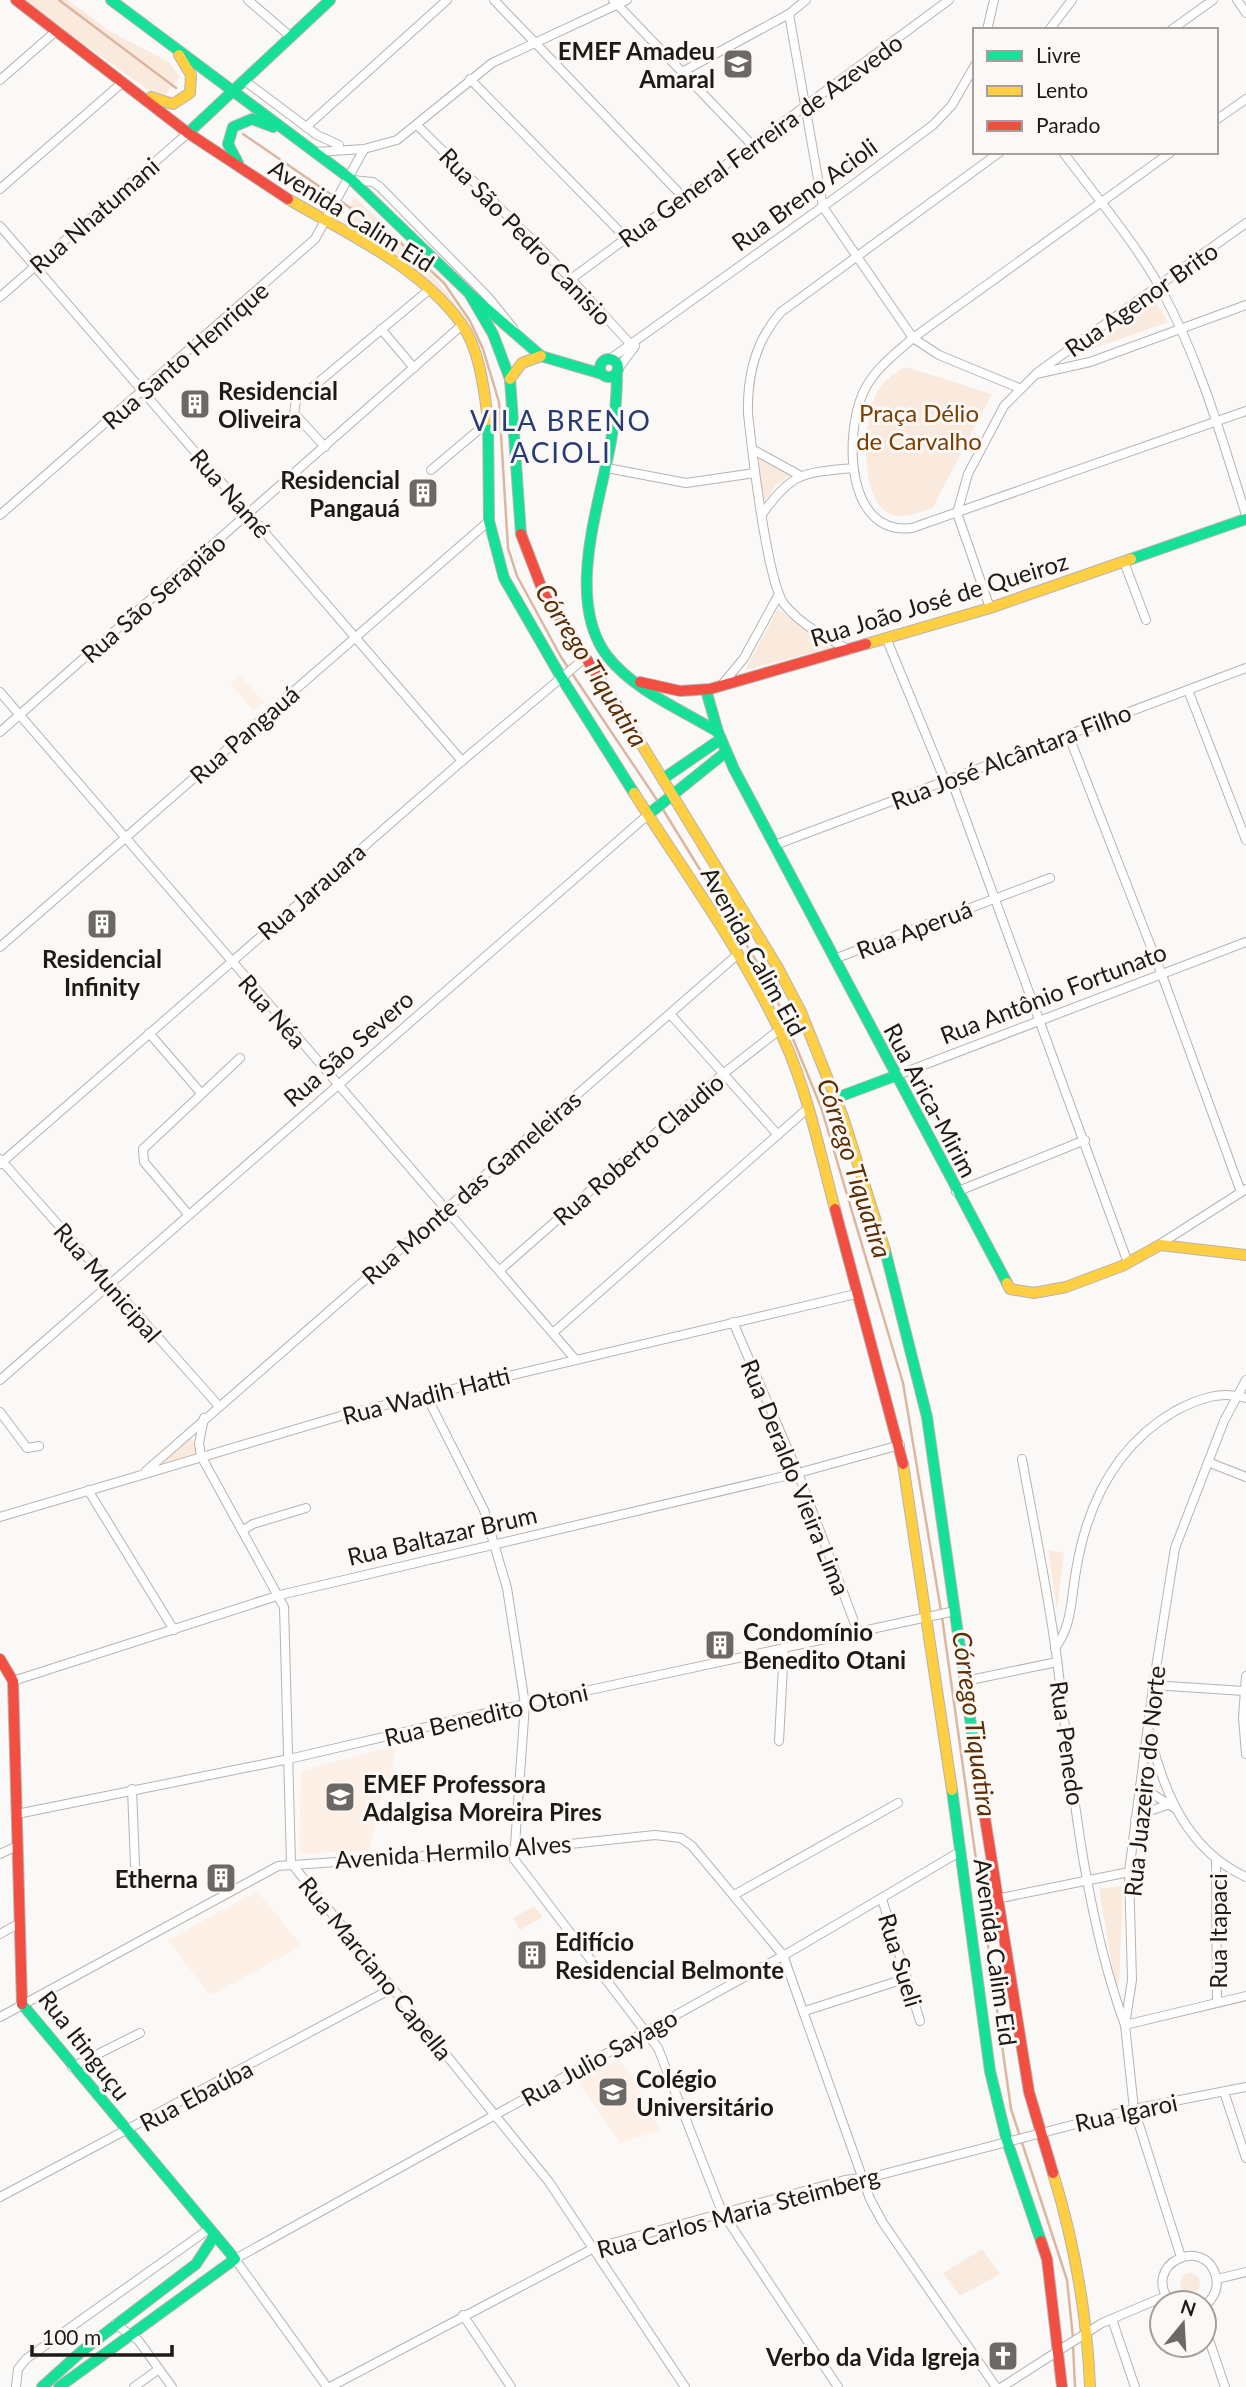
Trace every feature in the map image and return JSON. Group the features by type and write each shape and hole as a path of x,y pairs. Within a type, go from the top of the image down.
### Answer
{"main road":[{"name":"Avenida Calim Eid","path":"16,0 188,133 255,179 330,217 390,259 430,289 462,325 482,375 488,422 489,521 504,578 561,677 652,811 779,1030 807,1110 900,1445 931,1616 990,2071 1047,2259 1064,2347 1062,2387"},
{"name":"Avenida Calim Eid","path":"111,0 350,179 469,293 493,334 510,379 517,499 524,547 544,594 664,778 668,797 778,968 801,1012 836,1098 890,1268 927,1417 952,1612 965,1681 996,1899 1029,2092 1072,2236 1090,2387"},
{"path":"188,133 330,0"},
{"path":"122,82 162,102 173,104 186,99 192,89 191,75 169,44"},
{"path":"255,179 230,151 228,141 233,127 242,121 256,120 295,137"},
{"path":"469,293 541,356 612,377 618,370"},
{"path":"510,379 522,363 541,356"},
{"path":"572,365 606,360 616,362 618,370 607,468 590,558 586,613 592,636 607,657 719,735 664,778"},
{"path":"606,360 599,368 616,402"},
{"name":"Rua João José de Queiroz","path":"640,682 676,692 721,686 990,608 1246,517"},
{"name":"Rua Arica-Mirim","path":"706,690 726,752 1004,1282 1016,1293 1034,1294 1128,1263 1159,1245"},
{"name":"Rua São Severo","path":"652,811 726,752"},
{"name":"Rua Antônio Fortunato","path":"836,1098 895,1076"},
{"path":"1159,1245 1246,1255"},
{"name":"Rua Itinguçu","path":"0,1659 13,1681 22,2005 235,2259"},
{"name":"Rua Baltazar Brum","path":"0,1686 13,1681"},
{"path":"41,2387 115,2324 201,2259 212,2232"},
{"path":"59,2387 235,2259"}],"street":[{"path":"248,0 292,37"},
{"path":"306,127 447,0"},
{"path":"494,0 683,197"},
{"path":"315,152 363,149 397,140 492,63 616,2 627,0"},
{"path":"682,72 789,14 806,0"},
{"name":"Rua General Ferreira de Azevedo","path":"571,279 808,107 949,0"},
{"path":"987,28 994,0"},
{"path":"1051,28 1072,0"},
{"path":"1174,28 1213,0"},
{"path":"1237,0 1246,13"},
{"path":"616,2 753,146"},
{"path":"789,14 808,107 823,207 913,338 939,355 1019,388 1004,406 978,454 957,513 990,608"},
{"path":"0,80 55,32"},
{"name":"Rua Breno Acioli","path":"606,360 634,344 823,207 941,117 973,68"},
{"path":"470,79 626,238"},
{"path":"245,81 306,127 339,145"},
{"path":"0,189 122,82"},
{"path":"1218,119 1246,99"},
{"name":"Rua São Pedro Canisio","path":"417,125 634,344"},
{"name":"Rua Nhatumani","path":"0,298 188,133"},
{"name":"Rua Santo Henrique","path":"0,515 316,239 350,179 363,149"},
{"path":"850,650 810,628 793,613 779,594 755,473 748,389 765,334 781,312 997,154"},
{"path":"1064,154 1160,287 1182,328 1217,421 1246,517"},
{"path":"1168,154 913,338 879,368 864,391 858,413 853,468 868,512 888,527 912,528 1246,411"},
{"path":"350,179 373,182 380,187 503,313 517,337"},
{"name":"Rua Agenor Brito","path":"1019,388 1246,223"},
{"name":"Rua Namé","path":"0,226 461,761"},
{"path":"326,447 294,412 293,405 430,289"},
{"path":"1036,374 1090,362 1246,305"},
{"name":"Rua São Serapião","path":"0,732 462,325"},
{"path":"381,329 414,368"},
{"name":"Rua Breno Acioli","path":"618,370 634,344"},
{"path":"431,470 488,422"},
{"path":"752,449 799,475"},
{"path":"607,468 686,483 755,473"},
{"path":"763,513 774,497 799,475 853,468"},
{"name":"Rua Pangauá","path":"0,947 489,521"},
{"path":"1124,562 1146,620"},
{"path":"721,686 744,658 779,594"},
{"path":"887,640 948,780 995,898 1042,1020 1128,1263"},
{"name":"Rua Jarauara","path":"1,1161 461,761 585,658"},
{"name":"Rua José Alcântara Filho","path":"775,845 1246,668"},
{"path":"1188,690 1246,840"},
{"name":"Rua Néa","path":"0,692 575,1359"},
{"path":"1068,734 1243,1191"},
{"name":"Rua São Severo","path":"0,1380 652,811"},
{"name":"Rua Aperuá","path":"834,959 1050,878"},
{"name":"Rua Antônio Fortunato","path":"895,1076 1246,942"},
{"name":"Rua Monte das Gameleiras","path":"145,1472 218,1405 737,956"},
{"path":"671,1015 778,1135"},
{"name":"Rua Roberto Claudio","path":"500,1270 723,1074 779,1030"},
{"path":"149,1033 201,1093"},
{"path":"188,1214 141,1155 148,1142 240,1058"},
{"path":"554,1332 807,1110"},
{"path":"956,1192 1085,1140"},
{"name":"Rua Municipal","path":"1,1161 218,1405"},
{"name":"Rua Arica-Mirim","path":"1159,1245 1243,1191"},
{"name":"Rua Wadih Hatti","path":"0,1517 201,1455 426,1395 856,1294"},
{"name":"Rua Deraldo Vieira Lima","path":"733,1322 798,1473 858,1632"},
{"name":"Rua Juazeiro do Norte","path":"1181,2257 1134,2109 1125,2025 1132,1980 1129,1872 1147,1725 1175,1548 1208,1462 1246,1380"},
{"path":"1055,1648 1066,1630 1086,1519 1118,1461 1157,1422 1186,1405 1218,1394 1246,1398"},
{"path":"426,1395 484,1510 507,1588 525,1704 513,1850 519,1867 657,2048 722,2212 838,2387"},
{"path":"0,1412 27,1448 39,1446"},
{"path":"201,1455 199,1444 204,1418"},
{"name":"Rua Baltazar Brum","path":"13,1681 280,1595 798,1473 900,1445"},
{"name":"Rua Marciano Capella","path":"201,1455 280,1595 285,1612 291,1863 550,2182 685,2387"},
{"name":"Rua Penedo","path":"1022,1459 1055,1648 1089,1880 1110,1986 1125,2025"},
{"path":"1208,1462 1246,1477"},
{"path":"88,1490 174,1630"},
{"path":"242,1531 253,1524 306,1508"},
{"name":"Rua Benedito Otoni","path":"16,1814 289,1759 525,1704 952,1612"},
{"path":"779,1741 784,1647"},
{"path":"965,1681 1057,1662"},
{"path":"1246,1676 1246,1754"},
{"path":"1153,1685 1244,1691"},
{"path":"1147,1725 1162,1781 1176,1809 1216,1860 1246,1877"},
{"path":"1142,1772 1162,1781"},
{"path":"1140,1786 1176,1809"},
{"path":"132,1789 135,1865"},
{"path":"734,1895 898,1803"},
{"path":"1135,1820 1144,1813 1167,1805"},
{"name":"Avenida Hermilo Alves","path":"0,2017 278,1866 291,1863 513,1850 655,1835 677,1837 692,1846 783,1955 805,2011 861,2178 883,2223 996,2387"},
{"path":"0,1854 17,1846"},
{"name":"Rua Julio Sayago","path":"235,2259 646,2032 882,1899 961,1851"},
{"name":"Rua Itapaci","path":"1216,1860 1217,2002"},
{"path":"996,1899 1129,1872"},
{"name":"Rua Sueli","path":"882,1899 920,2021"},
{"path":"0,1934 18,1924"},
{"path":"805,2011 907,1978"},
{"name":"Rua Ebaúba","path":"0,2197 127,2132 391,1989"},
{"path":"1125,2025 1246,1996"},
{"path":"72,2067 141,2033"},
{"name":"Rua Igaroi","path":"1010,2140 1134,2109 1246,2087"},
{"path":"1224,2092 1246,2158"},
{"name":"Rua Carlos Maria Steimberg","path":"329,2387 594,2248 722,2212 1010,2140"},
{"path":"16,2387 18,2369 26,2359 212,2232"},
{"path":"1166,2289 1164,2273 1181,2257 1191,2256 1208,2263 1217,2279 1216,2289"},
{"name":"Rua Itinguçu","path":"235,2259 329,2387"},
{"path":"1217,2279 1246,2273"},
{"path":"1002,2387 1112,2319 1148,2307"},
{"path":"463,2315 511,2387"},
{"path":"1112,2319 1135,2387"},
{"path":"115,2324 132,2334 172,2387"},
{"path":"1216,2359 1225,2387"},
{"path":"134,2387 159,2369"}],"shaded area":[{"path":"240,675 264,702 253,711 230,683"},
{"name":"EMEF Professora Adalgisa Moreira Pires","path":"395,1745 391,1794 382,1789 370,1850 303,1854 299,1851 301,1771"},
{"name":"Etherna","path":"257,1891 302,1946 210,1996 168,1940"},
{"name":"Colégio Universitário","path":"619,2059 625,2069 628,2068 661,2130 620,2143 578,2081"}],"green space":[{"path":"21,0 68,0 111,32 169,62 180,77 166,94 150,91"},
{"path":"354,197 402,242 431,274 470,326 422,278 355,234 343,221"},
{"path":"1155,302 1168,322 1084,352"},
{"name":"Praça Délio de Carvalho","path":"906,367 992,394 933,507 912,515 896,516 880,506 873,493 868,477 867,438 872,404 877,392 890,377"},
{"path":"755,456 792,474 776,485 763,503"},
{"path":"778,609 831,648 745,670"},
{"path":"190,1435 199,1453 161,1463"},
{"path":"1048,1550 1064,1553 1057,1610"},
{"path":"1123,1885 1119,1986 1116,1989 1099,1889"},
{"path":"534,1906 543,1917 520,1930 513,1918"},
{"path":"982,2249 1000,2274 960,2296 943,2273"},
{"path":"1186,2273 1194,2273 1200,2279 1198,2289 1180,2287 1180,2279"}],"waterway":[{"name":"Córrego Tiquatira","path":"59,0 176,88"},
{"name":"Córrego Tiquatira","path":"243,134 400,242 444,283 470,321 483,349 499,402 508,548 517,576 561,657 659,803"},
{"name":"Córrego Tiquatira","path":"662,808 770,983 821,1107 903,1383 941,1611"},
{"name":"Córrego Tiquatira","path":"942,1617 1011,2109 1067,2280 1073,2338"},
{"name":"Córrego Tiquatira","path":"1073,2345 1075,2387"}],"traffic: fast":[{"path":"111,0 352,180 469,293 493,334 510,379 521,534"},
{"path":"188,133 330,0"},
{"path":"238,163 228,144 233,127 252,119 273,127"},
{"path":"471,295 541,356 602,374"},
{"path":"605,359 613,359 618,368 616,375 605,377 600,372 600,364 605,359"},
{"path":"617,372 612,432 589,552 588,608 595,634 608,657 632,680 718,732"},
{"path":"488,420 489,521 504,578 561,677 634,793"},
{"path":"1131,559 1246,519"},
{"path":"706,690 718,732 734,769 1007,1283"},
{"path":"664,778 721,739"},
{"path":"650,813 726,752"},
{"path":"836,1098 895,1076"},
{"path":"885,1250 927,1417 979,1781"},
{"path":"952,1790 990,2071 1007,2141 1041,2241"},
{"path":"22,2004 235,2259 59,2387"},
{"path":"42,2387 82,2351 196,2264 215,2235"}],"traffic: slow":[{"path":"151,97 173,104 190,93 191,75 179,55"},
{"path":"288,199 404,268 444,303 461,323 473,345 488,420"},
{"path":"510,379 522,363 541,356"},
{"path":"866,644 990,608 1131,559"},
{"path":"629,724 778,968 801,1012 843,1117 885,1250"},
{"path":"634,793 751,976 784,1040 807,1102 835,1209"},
{"path":"1007,1283 1010,1289 1034,1293 1066,1287 1122,1266 1160,1245 1246,1255"},
{"path":"903,1464 952,1790"},
{"path":"1053,2173 1079,2279 1090,2387"}],"traffic: jam":[{"path":"16,0 188,133 288,199"},
{"path":"521,534 544,594 629,724"},
{"path":"640,682 680,691 710,689 866,644"},
{"path":"835,1209 903,1464"},
{"path":"0,1659 13,1681 22,2004"},
{"path":"979,1781 1029,2092 1053,2173"},
{"path":"1041,2241 1047,2259 1062,2387"}],"place":[{"name":"EMEF Amadeu Amaral","path":"738,64"},
{"name":"Residencial Oliveira","path":"195,404"},
{"name":"Residencial Pangauá","path":"423,493"},
{"name":"Residencial Infinity","path":"102,924"},
{"name":"Condomínio Benedito Otani","path":"720,1645"},
{"name":"EMEF Professora Adalgisa Moreira Pires","path":"340,1797"},
{"name":"Etherna","path":"221,1878"},
{"name":"Edifício Residencial Belmonte","path":"532,1955"},
{"name":"Colégio Universitário","path":"613,2092"},
{"name":"Verbo da Vida Igreja","path":"1003,2356"}],"district":[{"name":"VILA BRENO ACIOLI","path":"561,436"}]}
